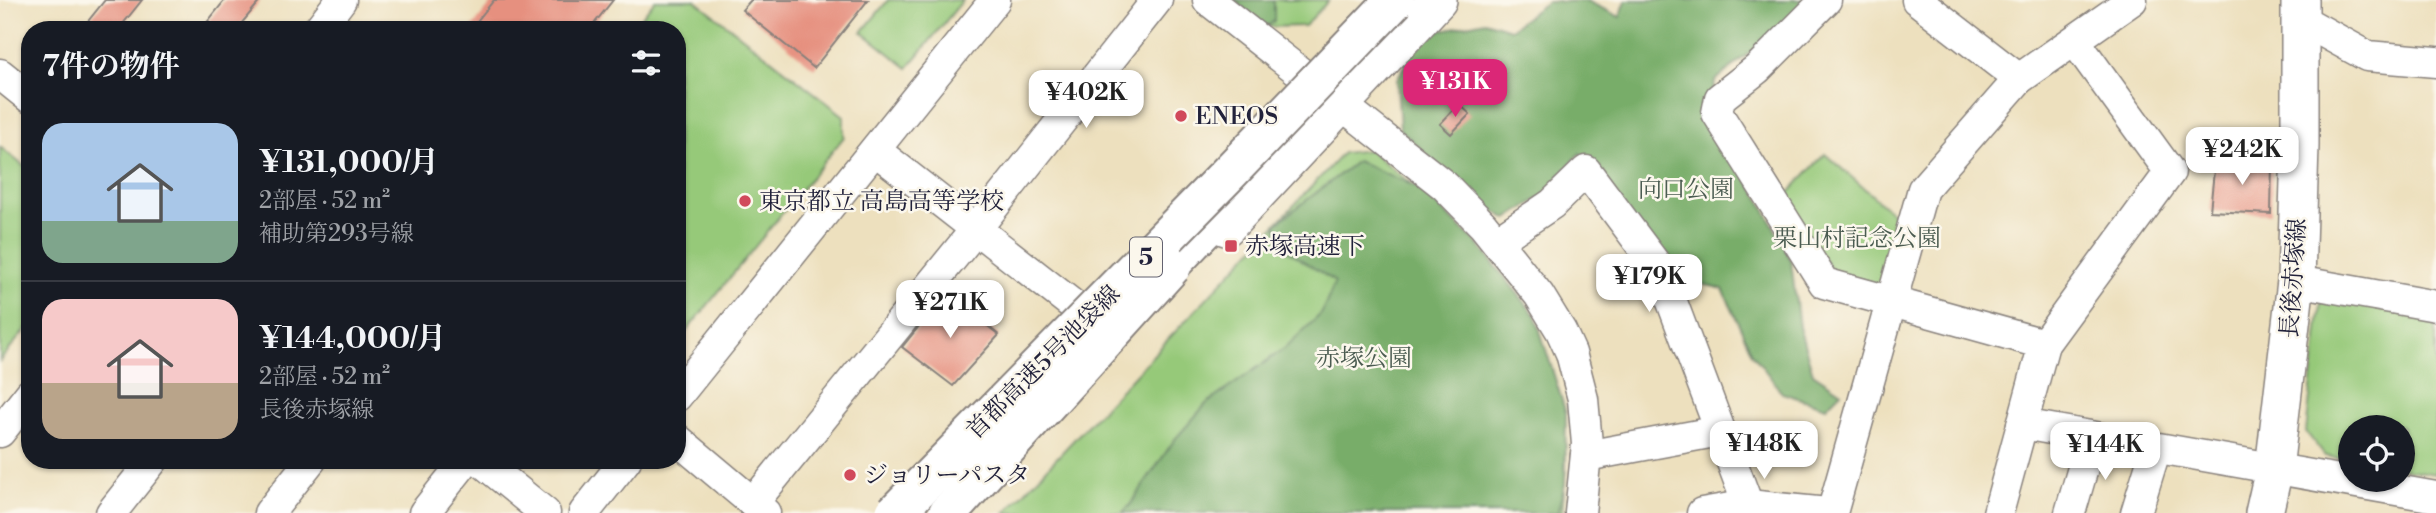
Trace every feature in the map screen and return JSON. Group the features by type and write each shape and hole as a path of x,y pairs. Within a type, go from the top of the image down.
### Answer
{"highway":[{"name":"首都高速5号池袋線","path":"948,513 1395,0"},
{"name":"首都高速5号池袋線","path":"895,513 1419,0"},
{"path":"910,513 1233,184"},
{"path":"934,513 1233,184"}],"main road":[{"path":"880,513 1373,0"},
{"path":"961,513 1438,0"},
{"name":"長後赤塚線","path":"2264,513 2274,469 2296,281 2300,10"}],"street":[{"path":"325,21 341,0"},
{"path":"686,385 995,0"},
{"path":"686,447 759,508 1157,0"},
{"path":"1208,0 1268,49 1304,73 1466,205 1497,241 1551,314 1571,353 1583,399 1586,456 1580,513"},
{"path":"1826,0 1757,69 1720,98 1717,113 1824,284 2044,344"},
{"path":"1917,0 2019,79"},
{"path":"1702,513 1748,505 1830,513 1923,189 2019,79 2133,0"},
{"path":"2300,10 2367,56 2436,62"},
{"path":"1998,513 2044,344 2170,172 2075,41"},
{"path":"0,74 21,91"},
{"path":"875,150 1077,308"},
{"path":"1497,241 1552,204 1586,171 1660,270 1748,505"},
{"path":"2296,281 2436,306"},
{"path":"0,432 21,405"},
{"path":"2022,424 2436,497"},
{"path":"1586,456 1720,431"},
{"path":"2070,513 2092,437"},
{"path":"2136,513 2156,448"},
{"path":"123,509 147,469"},
{"path":"269,513 304,469"},
{"path":"424,513 459,469"},
{"path":"491,469 545,513"},
{"path":"584,513 619,469"}],"green space":[{"path":"655,0 695,0 844,116 844,137 686,332 686,21 639,21"},
{"path":"888,0 963,0 908,68 862,32"},
{"path":"1233,0 1329,0 1305,26 1267,27"},
{"path":"1233,0 1274,0 1274,21 1264,25"},
{"name":"向口公園","path":"1626,0 1805,0 1781,27 1715,81 1709,121 1760,199 1791,261 1799,327 1813,373 1841,392 1826,407 1782,393 1752,353 1723,289 1694,282 1660,256 1580,153 1543,196 1507,219 1464,188 1400,129 1397,79 1424,34 1485,21 1510,29 1547,2 1587,1 1620,17"},
{"path":"0,147 21,164 21,335 0,361"},
{"name":"赤塚公園","path":"1369,150 1435,203 1460,228 1564,421 1566,465 1562,513 1005,513 1343,153"},
{"name":"栗山村記念公園","path":"1825,154 1905,224 1888,286 1838,279 1781,201"},
{"name":"赤塚公園","path":"1357,161 1417,187 1477,243 1535,315 1566,413 1565,484 1557,513 1122,513 1175,439 1206,404 1285,348 1322,313 1335,282 1279,245 1276,224"},
{"path":"2329,296 2436,315 2436,474 2415,471 2415,415 2338,415 2338,458 2325,456 2306,432 2321,303"}],"building":[{"path":"105,0 142,0 125,21 88,21"},
{"path":"225,0 261,0 244,21 208,21"},
{"path":"494,0 613,0 596,21 477,21"},
{"path":"751,0 868,0 814,68 742,10"},
{"path":"1459,104 1470,114 1451,134 1440,124"},
{"path":"2272,160 2271,214 2210,211 2215,161"},
{"path":"946,293 999,335 953,386 902,347"}],"place":[{"name":"ENEOS","path":"1181,116"},
{"name":"東京都立 高島高等学校","path":"745,201"},
{"name":"赤塚高速下","path":"1231,246"},
{"name":"ジョリーパスタ","path":"850,475"}]}
